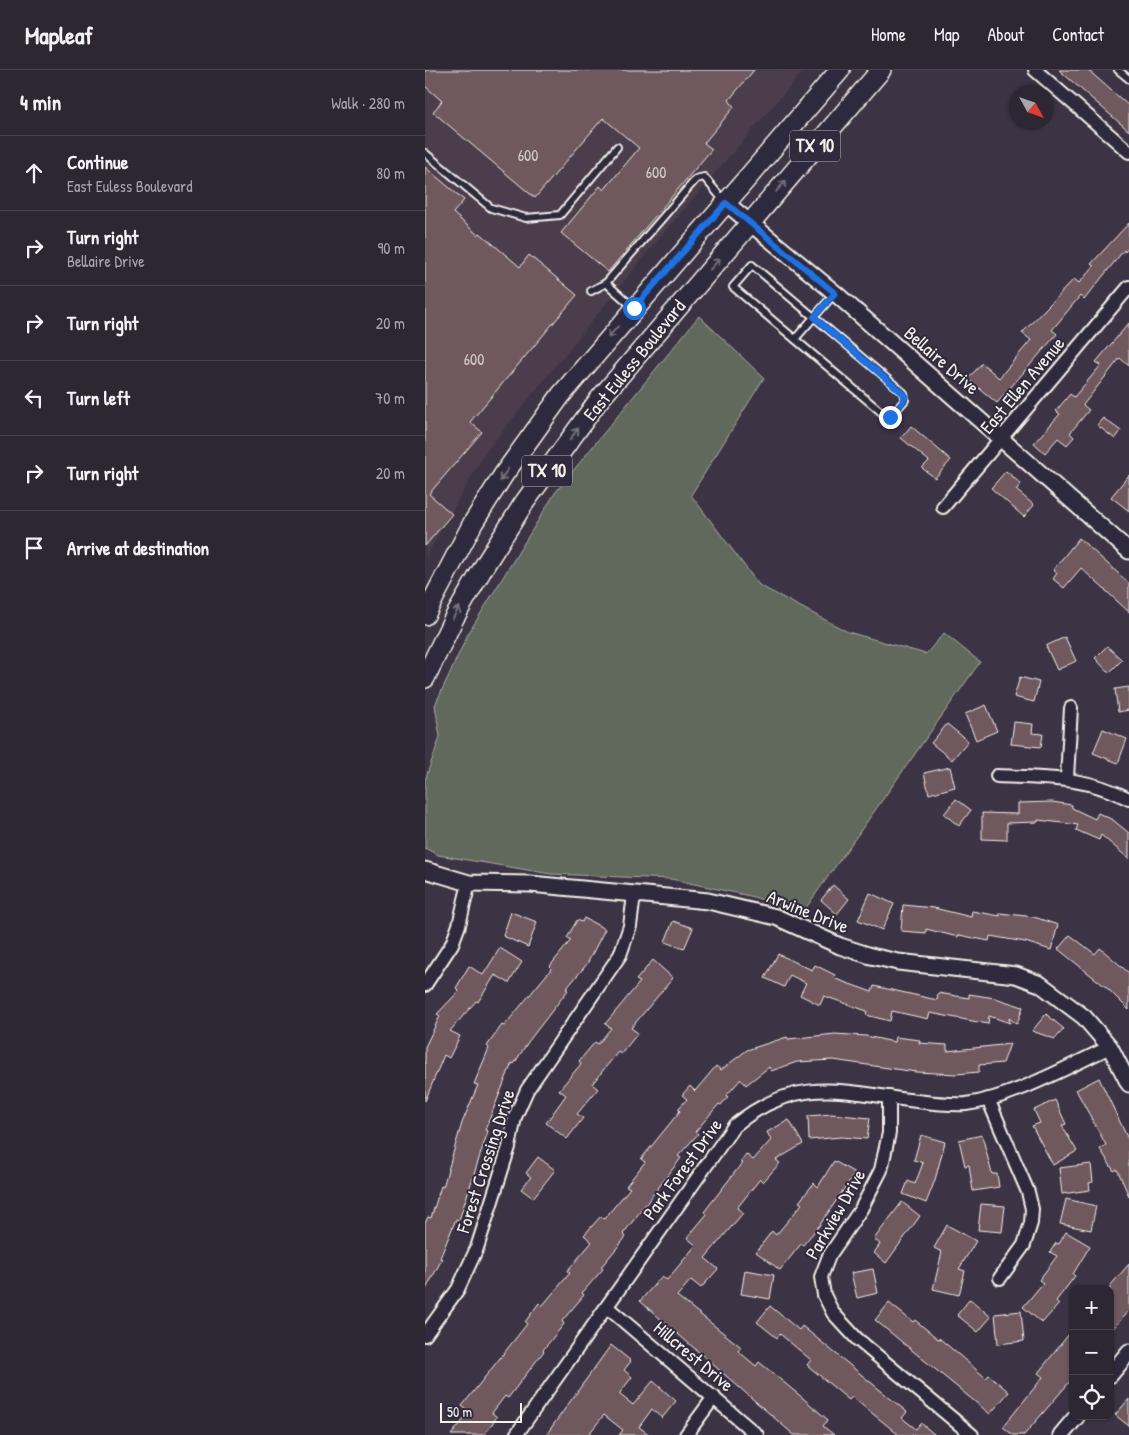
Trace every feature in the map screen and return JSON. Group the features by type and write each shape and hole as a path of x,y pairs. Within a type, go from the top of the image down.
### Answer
{"main road":[{"name":"East Euless Boulevard","path":"425,615 473,523 538,425 586,364 840,70"},
{"name":"East Euless Boulevard","path":"425,678 430,654 529,496 598,401 881,70"},
{"path":"425,589 451,557 473,523"}],"street":[{"path":"1035,70 1129,152"},
{"name":"Bellaire Drive","path":"726,203 835,293 1129,551"},
{"name":"East Ellen Avenue","path":"943,507 1129,287"},
{"path":"1067,778 1071,708"},
{"path":"997,776 1067,778 1083,781 1129,799"},
{"name":"Arwine Drive","path":"425,870 469,883 548,885 601,889 634,895 707,902 752,910 797,924 840,946 897,962 1016,975 1040,984 1084,1017 1110,1048 1129,1084"},
{"path":"425,985 451,944 459,925 469,883"},
{"name":"Forest Crossing Drive","path":"425,1335 457,1290 477,1248 509,1147 515,1118 527,1090 620,955 630,926 634,895"},
{"name":"Park Forest Drive","path":"516,1435 734,1126 750,1113 778,1099 808,1090 834,1089 940,1104 965,1104 1003,1095 1110,1048"},
{"name":"Parkview Drive","path":"889,1097 889,1134 881,1170 861,1209 837,1242 826,1262 821,1277 824,1295 833,1313 857,1339 972,1435"},
{"path":"988,1099 1028,1192 1031,1209 1031,1223 1025,1245 1000,1278"},
{"name":"Hillcrest Drive","path":"607,1307 757,1435"},
{"path":"1114,1370 1129,1352"},
{"path":"686,1435 714,1397"},
{"path":"1061,1435 1074,1420"}],"lane":[{"path":"1118,70 1129,79"},
{"path":"425,153 491,208 526,218 559,214 617,147"},
{"path":"591,291 606,283 696,180 704,177 726,203"},
{"path":"752,264 814,317 904,394 905,400 896,413 890,417 886,416 733,287 752,264"},
{"path":"606,283 634,308"},
{"path":"795,339 835,293"}],"shaded area":[{"path":"425,70 804,70 656,242 485,453 425,558"}],"green space":[{"path":"699,316 764,378 691,495 759,585 848,632 926,654 944,633 980,662 803,912 750,896 671,879 551,874 438,855 425,848 425,780 440,737 435,705 468,634 555,493"}],"building":[{"path":"425,70 754,70 729,100 734,107 704,143 712,149 608,272 561,233 600,186 604,190 639,148 603,118 535,198 433,112 442,101 425,86"},
{"path":"1059,70 1088,70 1129,106 1129,131"},
{"path":"425,167 464,200 453,213 478,235 480,233 520,267 529,255 577,295 470,422 482,432 429,494 452,514 425,546"},
{"path":"1129,223 1129,247 1125,252 1124,250 1084,300 1080,296 1052,330 1057,334 997,403 968,379 982,363 999,378 1031,340 1022,333 1074,279 1079,283 1094,266 1091,264"},
{"path":"1129,323 1129,366 1120,358 1083,405 1089,410 1070,433 1074,437 1067,445 1058,438 1045,453 1034,443 1060,414 1056,411 1070,394 1074,397 1101,365 1096,362"},
{"path":"1103,418 1121,431 1115,439 1097,425"},
{"path":"911,426 951,460 935,478 922,468 929,461 901,438"},
{"path":"1006,471 1021,484 1016,490 1034,505 1024,517 991,488"},
{"path":"1129,475 1129,511 1111,497"},
{"path":"1079,538 1129,583 1129,612 1081,568 1064,588 1053,579 1057,573 1053,570"},
{"path":"1065,637 1076,661 1057,670 1046,646"},
{"path":"1107,646 1122,660 1109,673 1095,658"},
{"path":"1020,677 1039,682 1034,702 1014,697"},
{"path":"1129,687 1129,710 1118,712 1115,689"},
{"path":"986,705 997,731 976,740 965,714"},
{"path":"1014,722 1033,724 1032,733 1043,734 1041,747 1011,744"},
{"path":"947,724 968,741 952,760 931,743"},
{"path":"1103,729 1127,739 1118,763 1093,753"},
{"path":"950,767 955,787 929,794 924,773"},
{"path":"956,799 971,810 959,826 944,814"},
{"path":"1052,802 1072,805 1072,808 1095,819 1098,813 1113,820 1129,833 1129,859 1101,835 1099,840 1076,830 1078,825 1038,820 1038,822 1007,823 1007,840 982,839 982,813 1018,814 1018,803"},
{"path":"833,885 849,899 837,914 821,900"},
{"path":"870,893 894,904 882,930 858,920"},
{"path":"903,905 934,908 971,917 972,911 1000,916 1000,913 1034,917 1058,925 1051,950 1025,942 990,936 989,941 959,935 958,937 926,929 926,933 901,931"},
{"path":"511,912 537,922 528,947 503,936"},
{"path":"584,918 605,929 587,964 566,989 568,990 528,1042 514,1064 512,1063 485,1130 488,1131 459,1220 456,1219 440,1258 442,1259 425,1291 425,1223 428,1217 431,1218 441,1186 443,1187 462,1123 478,1085 474,1084 489,1048 487,1046 502,1025 504,1026 552,968 550,966 571,940 567,938 577,920 582,922"},
{"path":"673,921 693,928 684,949 665,942"},
{"path":"1070,935 1095,954 1100,948 1129,973 1129,1010 1107,988 1058,949"},
{"path":"500,948 522,962 509,983 495,975 478,1002 476,1001 450,1031 460,1036 449,1058 444,1055 425,1101 425,1047 440,1016 437,1014 459,991 456,988 469,966 483,975"},
{"path":"778,954 812,970 815,965 835,975 833,978 872,992 874,986 937,1000 938,993 969,998 969,994 995,998 1023,1007 1017,1024 1009,1018 1010,1023 989,1016 988,1024 930,1013 928,1019 892,1011 890,1021 866,1015 867,1011 824,996 820,1005 800,995 806,983 790,975 784,987 765,978"},
{"path":"653,960 673,978 631,1028 638,1033 621,1054 618,1052 592,1084 598,1089 577,1114 583,1118 567,1139 546,1123 566,1095 559,1090 581,1064 579,1061 595,1042 598,1044 611,1028 605,1024 640,982 636,980"},
{"path":"1046,1014 1064,1029 1055,1039 1032,1031"},
{"path":"835,1034 866,1036 894,1042 895,1037 920,1040 919,1043 947,1045 947,1051 1010,1044 1003,1063 979,1065 979,1072 956,1074 916,1072 833,1060 797,1062 771,1071 769,1067 746,1085 741,1079 726,1096 728,1097 721,1105 719,1104 695,1132 698,1134 678,1156 681,1158 623,1234 626,1237 601,1267 603,1269 582,1293 584,1295 562,1321 564,1324 508,1398 505,1396 492,1413 497,1417 484,1435 451,1435 470,1412 462,1406 527,1324 525,1322 539,1303 542,1306 570,1273 567,1271 592,1242 584,1235 601,1216 604,1219 630,1188 626,1186 645,1162 641,1159 680,1111 678,1109 687,1099 682,1095 690,1086 695,1091 716,1066 721,1070 747,1050 787,1037 788,1039"},
{"path":"1099,1078 1129,1141 1129,1196 1117,1169 1114,1171 1100,1149 1106,1145 1076,1090"},
{"path":"1055,1100 1066,1124 1062,1126 1077,1151 1053,1165 1032,1126 1040,1123 1034,1110"},
{"path":"832,1114 870,1118 867,1139 841,1137 809,1140 808,1116"},
{"path":"789,1120 803,1144 776,1160 780,1163 763,1182 760,1179 737,1208 743,1213 705,1258 718,1269 701,1288 691,1280 677,1296 741,1347 738,1351 756,1366 759,1362 828,1420 823,1426 834,1435 794,1435 640,1301 662,1276 667,1280 696,1245 687,1238 707,1214 704,1212 742,1163 740,1162 746,1154 753,1160 771,1140 767,1132"},
{"path":"921,1135 945,1142 935,1180 926,1203 903,1194 908,1181 915,1184 923,1163 914,1160"},
{"path":"982,1135 992,1174 997,1174 999,1187 973,1191 969,1165 965,1166 959,1140"},
{"path":"538,1157 555,1170 533,1198 521,1189 531,1177 526,1173"},
{"path":"834,1161 855,1173 819,1226 803,1245 801,1244 780,1270 756,1252 772,1231 776,1235 802,1204 799,1202 814,1183 818,1187"},
{"path":"1091,1164 1093,1182 1089,1183 1090,1190 1062,1194 1059,1168"},
{"path":"1066,1199 1096,1206 1091,1230 1060,1224"},
{"path":"902,1202 920,1216 886,1263 874,1253 880,1244 874,1239"},
{"path":"981,1204 1005,1206 1002,1232 978,1230"},
{"path":"947,1225 976,1241 959,1269 965,1271 959,1295 933,1289 942,1252 934,1248"},
{"path":"1066,1232 1090,1246 1073,1274 1075,1276 1056,1301 1059,1304 1042,1323 1023,1307 1043,1283 1039,1280 1057,1256 1050,1252 1056,1243 1059,1244"},
{"path":"1129,1264 1129,1310 1114,1327 1114,1285 1111,1285"},
{"path":"873,1269 878,1293 857,1298 851,1273"},
{"path":"745,1270 774,1275 770,1299 741,1294"},
{"path":"970,1299 991,1317 978,1332 957,1315"},
{"path":"889,1303 913,1322 915,1320 939,1338 986,1378 989,1375 1009,1392 990,1414 875,1320"},
{"path":"770,1306 799,1330 802,1326 907,1412 902,1418 916,1429 921,1423 935,1435 899,1435 852,1397 849,1400 807,1365 811,1360 780,1334 777,1338 757,1322"},
{"path":"1021,1311 1024,1341 998,1344 995,1314"},
{"path":"1069,1334 1069,1383 1024,1435 1013,1435 1003,1427 1043,1377 1038,1373"},
{"path":"611,1345 631,1361 624,1370 632,1377 619,1394 633,1405 653,1381 676,1401 662,1418 652,1409 639,1427 650,1435 619,1435 623,1430 604,1415 588,1435 546,1435"},
{"path":"1129,1399 1129,1426 1115,1415"}],"route":[{"path":"634,308 726,203 835,293 814,317 906,396 896,413 890,417"}]}
